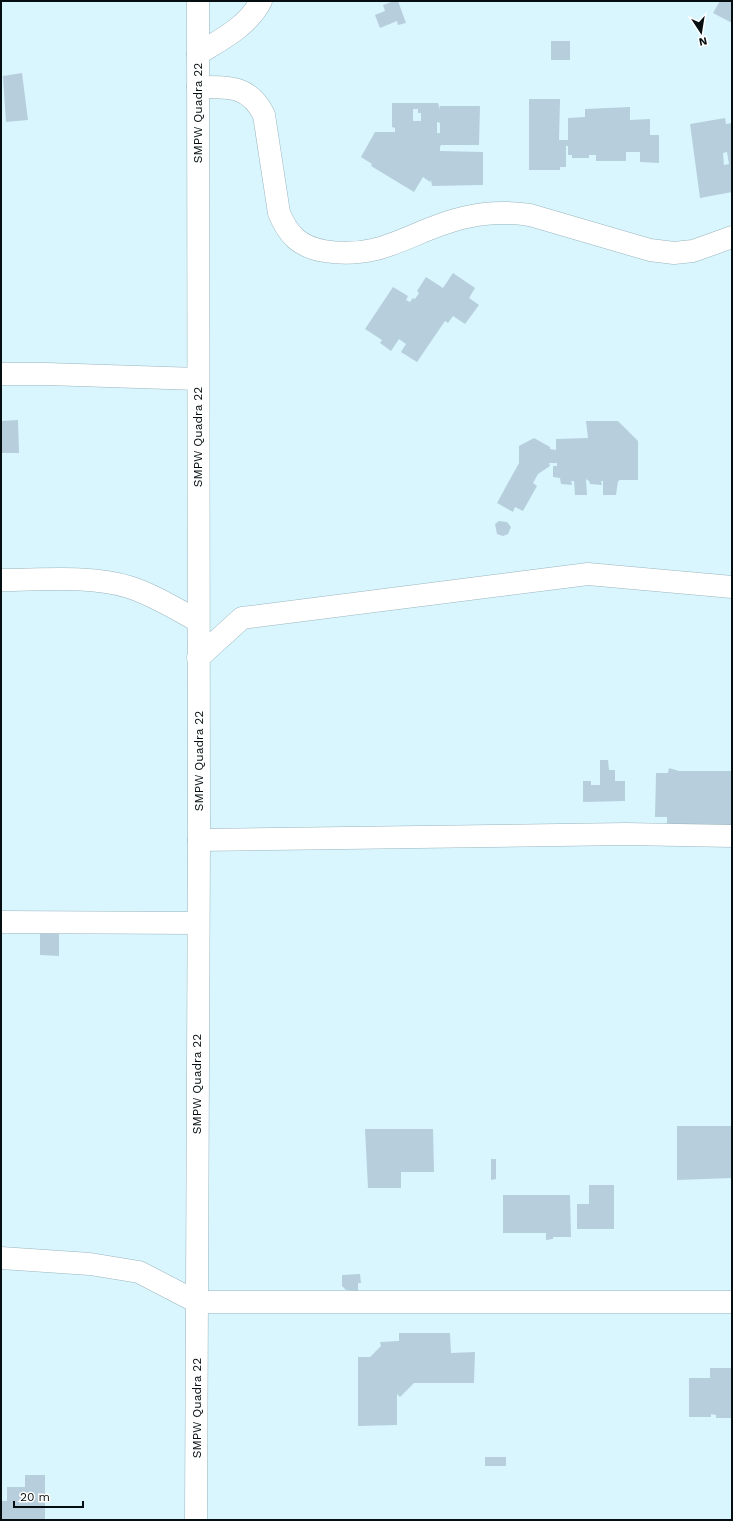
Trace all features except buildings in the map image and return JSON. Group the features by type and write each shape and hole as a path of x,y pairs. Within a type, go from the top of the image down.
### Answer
{"street":[{"name":"SMPW Quadra 22","path":"196,1520 197,923 199,840 198,1"},
{"path":"198,54 231,34 242,25 255,11 261,1"},
{"path":"198,87 225,87 244,91 258,103 264,116 279,213 284,227 296,240 316,250 338,253 362,253 384,248 440,225 466,217 512,213 530,215 656,251 674,253 693,251 732,237"},
{"path":"1,374 198,379"},
{"path":"198,658 242,618 588,574 732,587"},
{"path":"1,580 107,582 129,587 152,596 198,621"},
{"path":"199,840 626,834 732,836"},
{"path":"1,922 197,923"},
{"path":"1,1258 90,1264 139,1272 197,1302 732,1302"}]}
